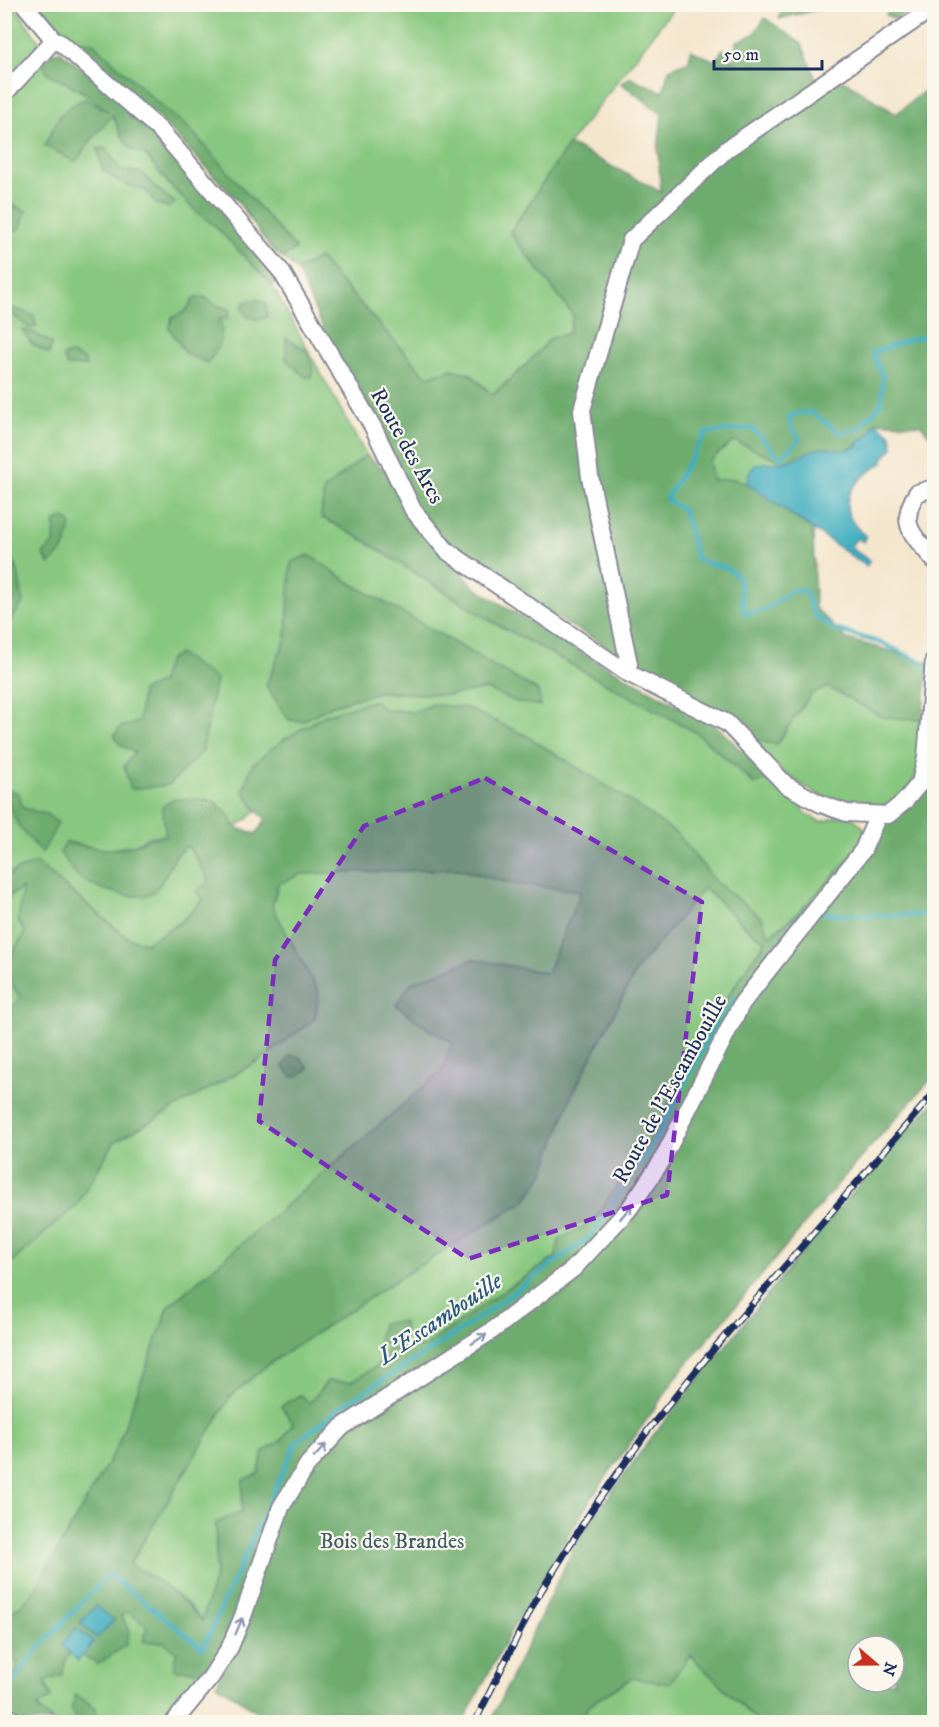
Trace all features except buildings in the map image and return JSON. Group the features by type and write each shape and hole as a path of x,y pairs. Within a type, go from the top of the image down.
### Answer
{"street":[{"name":"Route des Arcs","path":"24,4 54,40 63,44 160,130 281,271 374,427 413,510 447,551 626,672 727,723 786,785 821,804 847,813 875,815"},
{"path":"626,672 629,664 590,477 582,410 631,240 727,149 921,16 934,11"},
{"path":"4,94 54,40"},
{"path":"934,488 916,493 907,507 910,531 934,560"},
{"path":"875,815 888,815 904,802 920,783 926,758 934,665"},
{"name":"Route de l'Escambouille","path":"174,1722 211,1677 230,1647 281,1507 308,1464 342,1427 494,1330 573,1269 629,1209 661,1162 742,1003 863,850 875,822 875,815"},
{"path":"4,1715 16,1722"}],"highlighted area":[{"path":"485,778 702,902 667,1195 468,1259 259,1121 275,960 364,826"}],"green space":[{"path":"783,4 836,5 779,19"},
{"path":"4,5 14,5 40,43 33,56 11,82 5,74"},
{"path":"30,5 676,5 569,144 510,232 573,315 569,333 550,339 527,364 492,395 471,374 451,369 427,377 319,258 297,270 269,246 237,200 157,116 61,38"},
{"path":"890,5 911,5 897,20 886,15"},
{"path":"911,5 926,5 929,8 923,11"},
{"path":"765,18 802,44 817,82 845,81 896,114 934,83 934,441 921,425 876,422 869,435 857,443 859,445 840,452 822,448 785,462 734,441 709,461 713,480 733,479 748,484 813,530 815,608 847,639 929,662 922,720 882,717 828,687 811,694 776,745 756,740 588,635 481,578 429,534 475,588 568,645 719,728 769,779 755,784 697,733 491,621 362,539 321,517 324,490 366,455 403,485 327,337 297,270 319,258 427,377 451,369 471,375 493,395 550,339 569,333 573,315 510,232 569,144 661,192 658,149 662,114 621,83 630,77 663,92 669,69 689,61 691,50 715,61 723,49 734,63 736,42 754,34"},
{"path":"80,41 92,42 191,130 296,249 282,258 269,246 237,200 157,116 74,47"},
{"path":"60,51 160,130 281,284 272,285 214,225 198,213 169,184 146,155 128,146 113,115 76,162 45,146 64,111 77,102 86,99 108,111 85,93 47,73 43,62 51,53"},
{"path":"43,62 47,73 85,93 113,114 169,184 198,213 214,225 272,285 366,455 324,490 321,517 362,539 491,621 697,733 754,784 769,779 799,799 805,813 821,822 847,816 857,821 867,832 835,882 769,936 762,918 716,882 677,834 621,795 525,735 433,704 414,712 383,709 325,715 280,742 252,765 243,791 256,810 249,818 235,827 227,813 167,836 151,836 134,845 107,850 66,842 163,879 178,852 188,846 206,873 208,883 206,893 201,902 184,919 146,943 128,938 37,863 5,877 4,102","holes":["309,555 349,582 537,691 541,705 517,702 486,689 450,695 379,692 333,705 302,721 290,720 266,686 286,638"]},
{"path":"98,148 105,148 122,171 141,172 175,203 169,208 156,204 146,190 124,184 102,170"},
{"path":"12,205 26,211 21,227 10,234 5,223 5,209"},
{"path":"205,297 216,305 230,309 228,319 220,319 222,332 220,342 207,363 186,354 169,328 172,318 186,311 194,298"},
{"path":"255,299 266,303 267,317 258,320 247,317 242,309 245,302"},
{"path":"13,308 33,315 37,327 29,328 9,311"},
{"path":"22,330 33,332 52,343 49,354 31,343"},
{"path":"286,338 309,352 313,370 311,377 305,377 286,359"},
{"path":"71,354 85,360 86,366 67,366 63,356"},
{"path":"734,441 785,462 748,484 733,479 713,481 709,461"},
{"path":"65,518 71,524 67,542 59,555 49,564 43,554 54,543 55,521"},
{"path":"309,555 349,582 538,691 541,706 517,702 486,689 450,695 379,692 333,705 302,721 289,720 266,686 286,638 291,562"},
{"path":"13,559 18,571 23,603 5,626 5,560"},
{"path":"179,654 216,679 202,752 169,785 131,789 124,766 135,752 120,745 114,735 121,727 139,722 142,691 160,683 169,659"},
{"path":"828,687 851,699 922,720 920,762 912,783 900,797 886,805 870,808 852,807 816,793 791,778 744,733 776,745 811,694"},
{"name":"Bois des Brandes","path":"375,700 383,709 414,712 433,704 467,708 525,735 621,795 677,834 716,882 762,918 769,936 795,916 881,824 910,806 934,775 934,1076 855,1164 681,1371 590,1500 512,1629 463,1722 353,1722 357,1716 302,1711 316,1722 272,1722 217,1684 230,1654 199,1671 174,1670 176,1652 164,1642 143,1642 147,1627 129,1612 121,1615 129,1631 126,1645 98,1664 74,1650 66,1658 62,1675 45,1681 51,1698 37,1707 53,1722 5,1722 5,1685 16,1674 18,1661 5,1663 5,1618 31,1596 117,1447 169,1306 442,1071 452,1042 430,1030 396,1005 411,983 474,959 547,973 581,891 509,883 459,869 301,874 278,884 272,906 319,993 315,1019 260,1060 114,1142 77,1205 5,1268 5,1012 9,1012 20,997 5,972 5,965 25,933 18,921 22,888 5,899 5,877 36,863 128,938 146,943 180,923 203,899 196,891 208,882 206,874 188,846 176,856 157,888 145,896 136,896 102,889 83,880 60,853 66,842 117,849 166,836 162,807 173,799 212,800 227,813 235,827 256,834 266,819 256,810 243,791 252,765 280,742 325,715","holes":["704,888 750,931 766,941 695,1044 659,1127 591,1223 559,1240 556,1257 487,1302 426,1346 389,1349 377,1366 351,1382 327,1381 310,1403 300,1395 281,1406 293,1424 281,1441 263,1452 259,1473 243,1480 242,1511 216,1523 216,1573 202,1621 169,1589 130,1564 230,1397 267,1365 404,1275 525,1201 543,1175 571,1097 637,969"]},
{"path":"9,790 19,793 23,808 46,814 58,823 42,853 20,828 6,801"},
{"path":"459,869 509,883 582,890 547,973 474,959 411,983 430,1030 452,1042 442,1071 169,1306 117,1447 31,1596 5,1618 5,1268 77,1205 114,1142 260,1060 319,993 272,906 278,884 301,874"},
{"path":"23,887 18,921 25,933 5,965 5,899"},
{"path":"704,888 750,931 766,940 695,1044 659,1127 591,1223 559,1240 556,1257 487,1302 426,1346 389,1349 377,1366 351,1382 327,1381 310,1403 282,1406 294,1423 281,1441 263,1452 259,1473 243,1481 242,1511 216,1536 216,1573 202,1621 187,1603 130,1564 230,1397 267,1365 404,1275 525,1201 543,1175 571,1097 637,969"},
{"path":"4,972 20,997 9,1012 5,1012"},
{"path":"290,1056 300,1057 309,1068 299,1076 292,1077 283,1066"},
{"path":"934,1103 934,1722 758,1722 690,1655 669,1684 632,1678 590,1704 578,1722 490,1722 576,1542 651,1438 900,1136"},
{"path":"403,1322 405,1327 401,1342 387,1345 378,1341 382,1323"},
{"path":"129,1611 176,1652 210,1665 166,1722 97,1722 96,1708 76,1696 71,1710 77,1722 53,1722 37,1706 51,1698 45,1681 62,1675 66,1658 74,1649"},
{"path":"690,1655 758,1722 578,1722 590,1704 632,1678"},
{"path":"18,1660 16,1674 5,1685 5,1663"},
{"path":"76,1695 96,1708 97,1722 77,1722 71,1710"},
{"path":"300,1711 357,1716 353,1722 316,1722"}],"water":[{"path":"876,422 891,435 893,448 882,460 884,462 862,477 854,486 847,504 855,525 866,536 863,542 857,538 850,547 870,561 866,566 748,484 748,475 755,466 786,462 818,449 852,449 859,446 856,443 869,435"},
{"path":"96,1606 114,1620 97,1638 80,1623"},
{"path":"76,1628 94,1642 78,1661 62,1645"}],"waterway":[{"name":"L'Escambouille","path":"929,666 884,644 834,629 814,615 805,591 793,590 764,610 744,614 739,578 727,568 697,560 684,511 666,499 706,433 752,428 781,458 800,439 791,427 789,415 811,412 840,433 858,429 881,404 883,376 872,353 911,339 934,335"},
{"name":"L'Escambouille","path":"776,947 804,911 810,911"},
{"name":"L'Escambouille","path":"819,912 845,915 934,915"},
{"name":"L'Escambouille","path":"4,1694 38,1649 109,1574 203,1648 296,1443 342,1406 463,1329 591,1236 656,1139 714,1028 736,998"},
{"name":"L'Escambouille","path":"4,1703 12,1712"}],"railway":[{"path":"475,1722 535,1601 591,1511 649,1429 717,1345 934,1093"}]}
